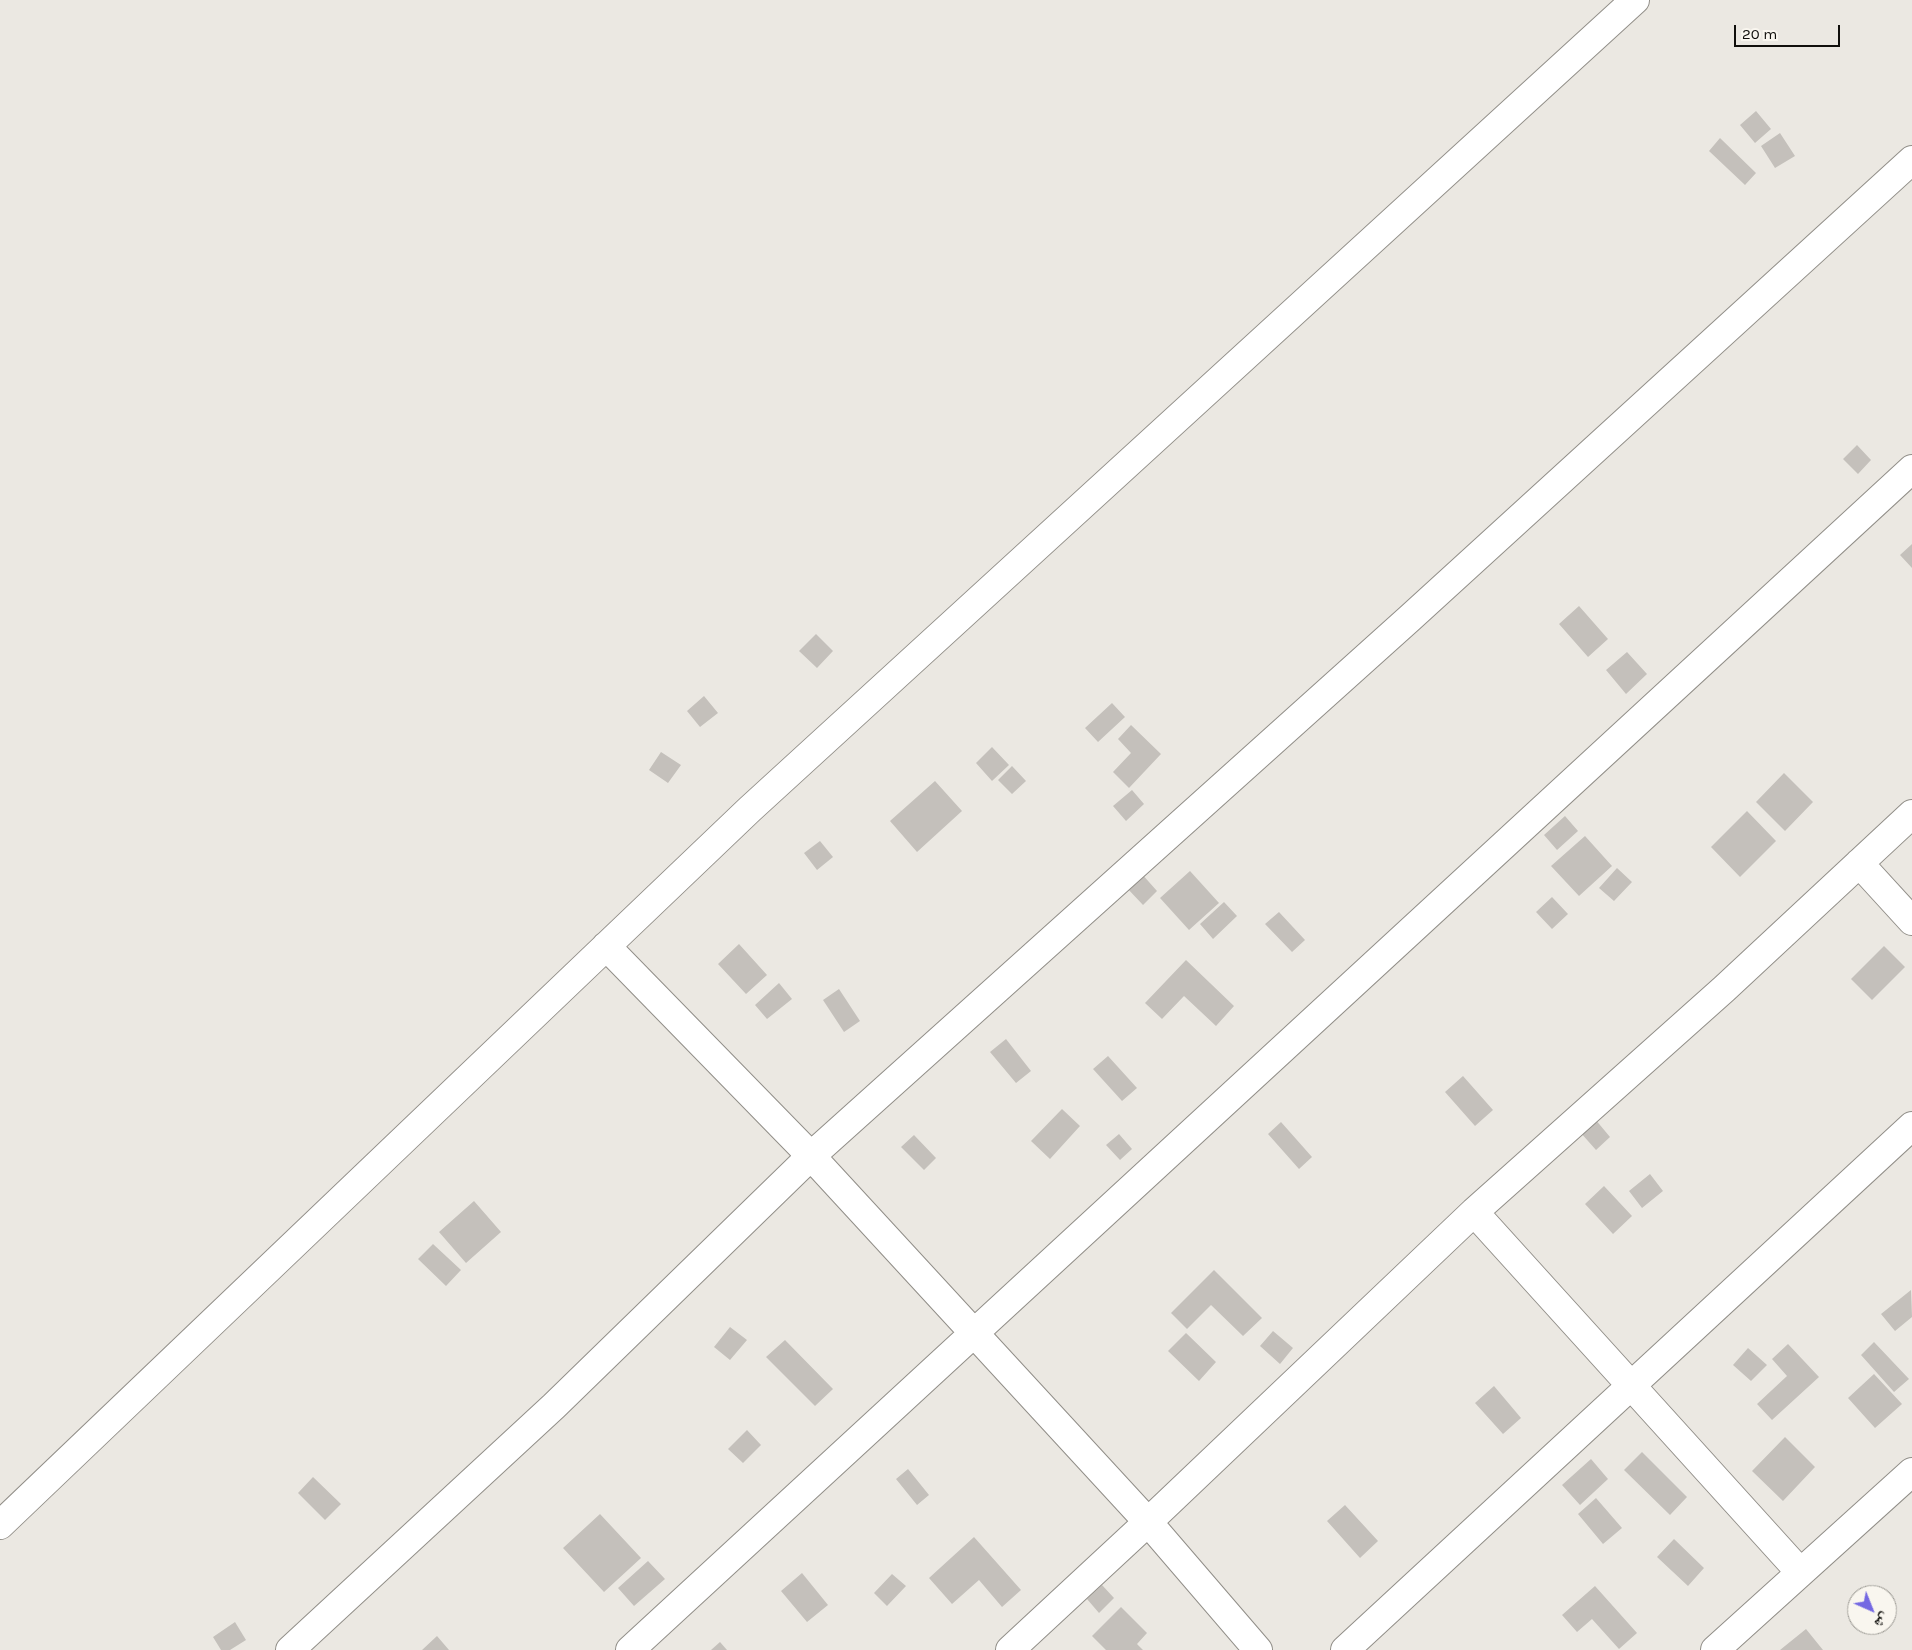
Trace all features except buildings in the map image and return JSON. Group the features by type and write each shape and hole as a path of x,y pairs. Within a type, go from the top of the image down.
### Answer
{"street":[{"path":"0,1525 750,809 1635,0"},
{"path":"290,1650 554,1406 811,1156 1410,618 1912,160"},
{"path":"630,1650 1912,469"},
{"path":"1010,1650 1148,1522 1474,1212 1724,989 1912,814"},
{"path":"1859,863 1912,921"},
{"path":"606,946 811,1156 1148,1522 1258,1650"},
{"path":"1345,1650 1912,1126"},
{"path":"1474,1212 1800,1572"},
{"path":"1715,1650 1912,1472"}]}
